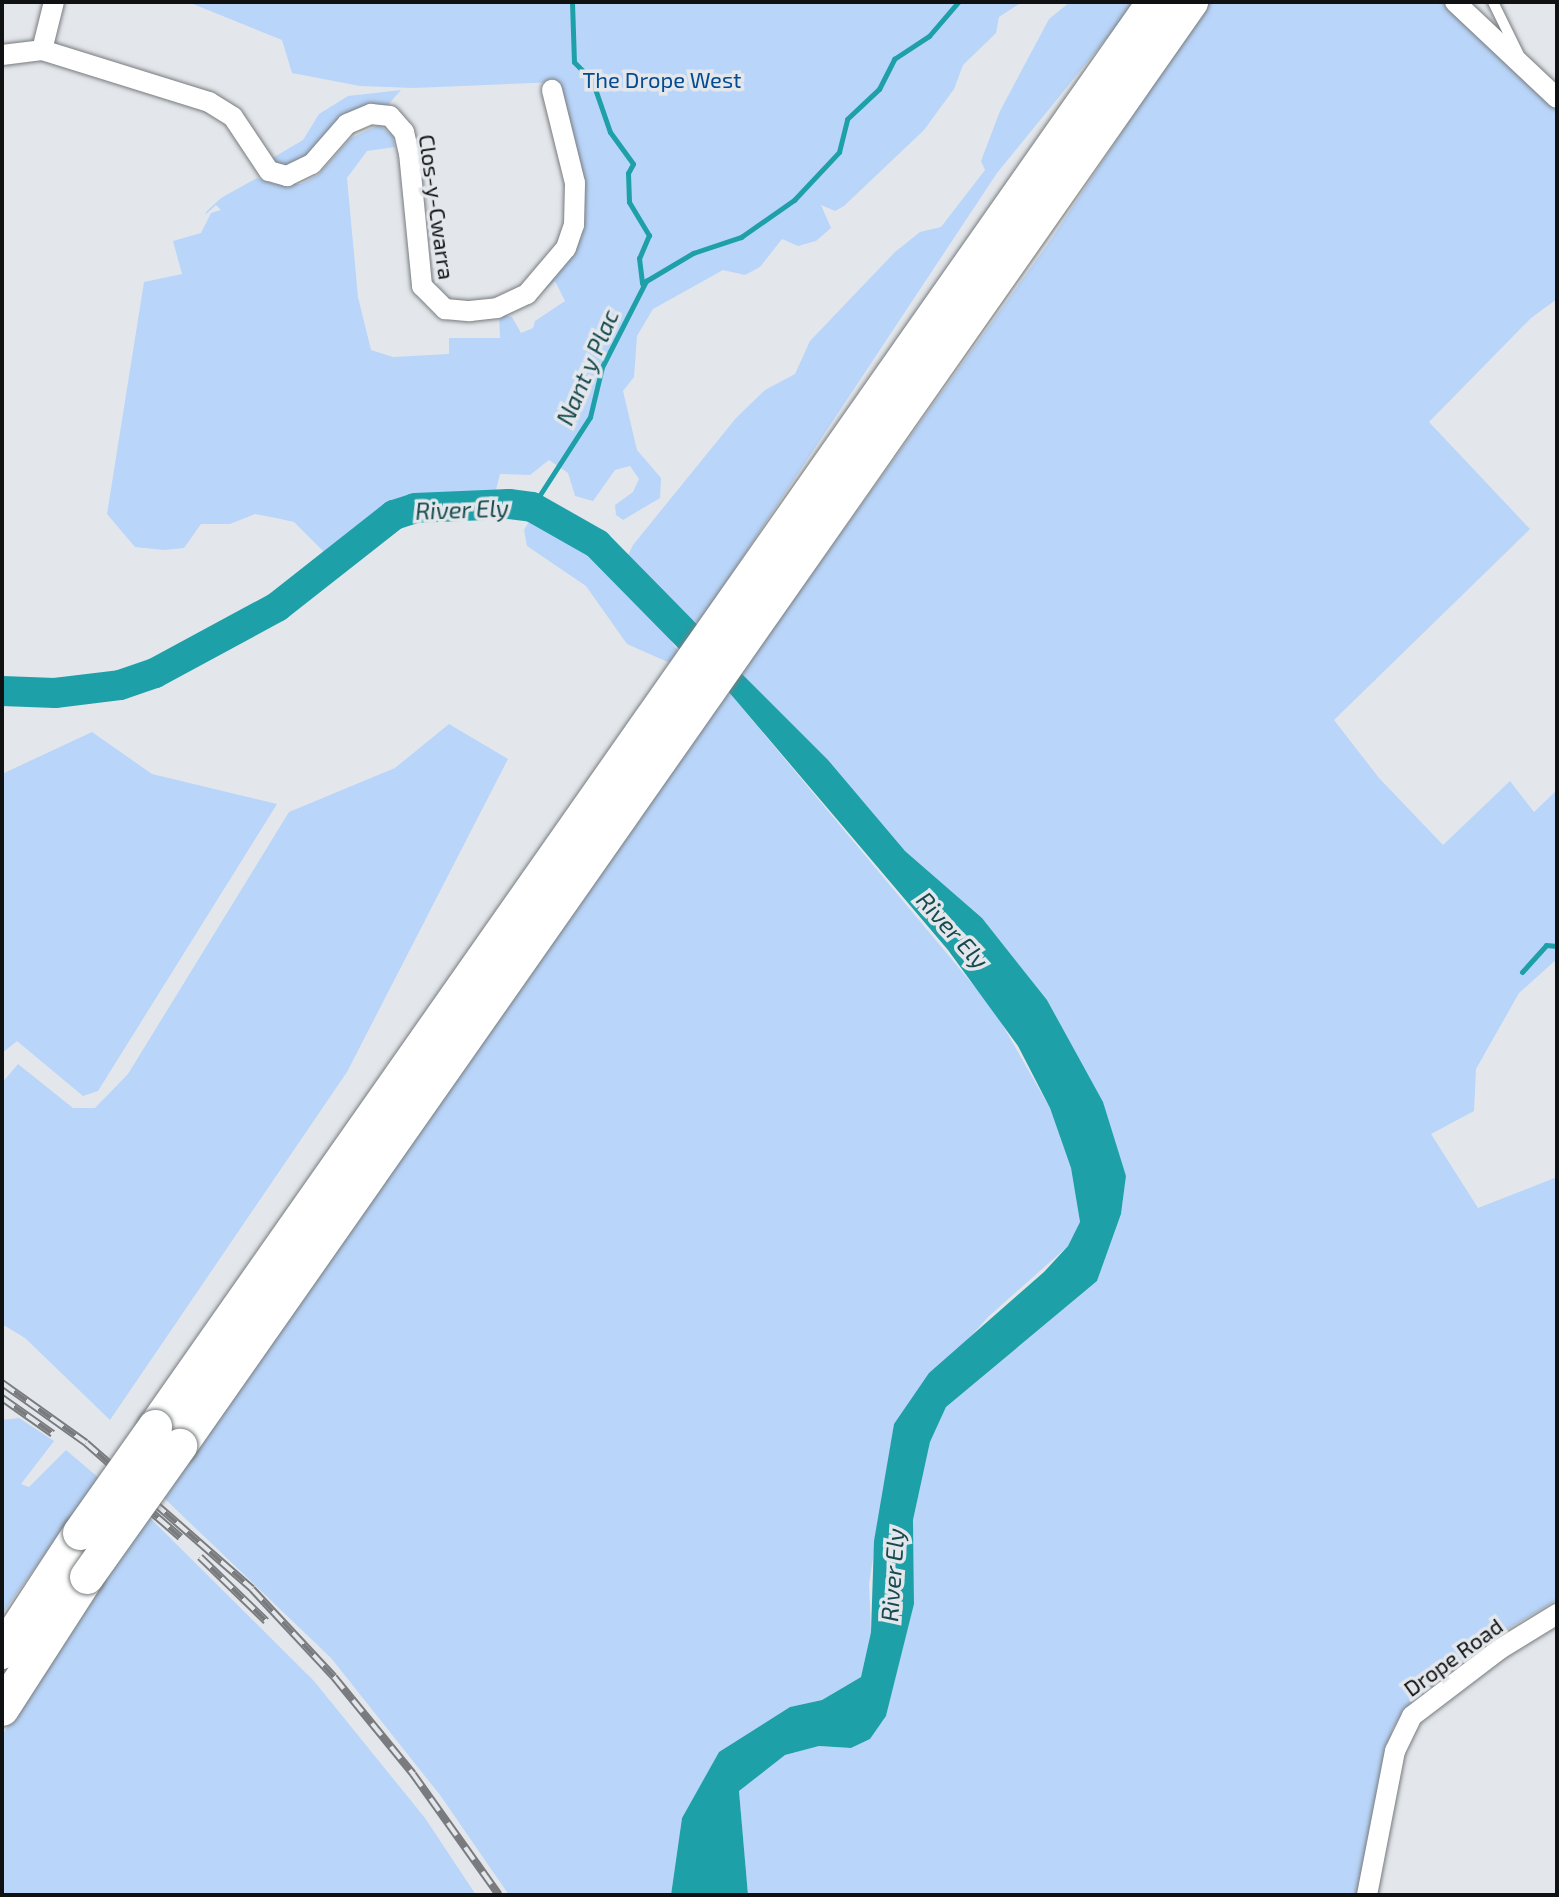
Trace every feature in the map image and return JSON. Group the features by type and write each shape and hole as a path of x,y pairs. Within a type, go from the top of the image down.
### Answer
{"highway":[{"path":"779,563 1154,2"},
{"path":"2,1709 87,1577 167,1436 779,563 1191,2"},
{"path":"7,1642 80,1533 167,1436"}],"street":[{"path":"42,50 54,2"},
{"path":"1455,2 1557,98"},
{"name":"Clos-y-Cwarra","path":"2,55 42,50 219,107 233,117 269,171 287,176 312,164 347,124 371,114 390,116 404,132 409,153 418,275 429,298 445,309 470,311 512,303 543,280 566,248 574,225 575,183 552,90"},
{"name":"Drope Road","path":"1367,1895 1395,1751 1405,1728 1438,1693 1557,1614"}],"lane":[{"path":"1493,2 1523,66"}],"green space":[{"name":"The Drope West","path":"188,2 1022,2 999,17 996,33 963,65 954,89 924,130 844,206 835,211 821,205 831,228 816,241 798,246 782,239 760,267 745,275 723,270 653,309 637,336 634,377 623,391 637,450 661,478 660,498 623,520 616,515 615,505 633,492 639,479 630,466 615,470 593,501 575,496 568,473 549,460 530,475 500,474 496,490 403,500 404,505 331,559 294,522 276,518 255,514 230,524 201,524 184,548 164,550 135,547 107,514 144,282 182,274 173,241 201,233 211,213 221,210 216,205 205,215 221,198 257,178 274,184 301,184 318,175 351,138 379,125 392,135 395,147 367,151 347,178 358,297 371,350 393,357 449,354 449,338 500,338 499,314 512,317 521,333 533,328 535,321 565,301 555,281 529,304 573,249 571,140 558,82 414,88 360,86 292,73 282,40"},
{"path":"1070,2 1136,2 997,173 699,623 667,609 632,569 627,557 633,545 736,418 765,390 795,374 810,341 895,252 920,232 941,227 985,170 981,161 1000,111 1049,19"},
{"path":"1208,2 1442,2 1557,109 1557,299 1531,318 1429,422 1530,529 1334,720 1379,778 1443,845 1510,781 1534,812 1557,790 1557,959 1519,993 1476,1069 1474,1111 1431,1134 1478,1208 1557,1177 1557,1600 1492,1638 1405,1709 1393,1728 1382,1766 1358,1895 748,1895 739,1791 761,1769 785,1755 819,1746 851,1748 870,1739 886,1716 914,1604 913,1520 930,1442 946,1407 1097,1281 1121,1214 1126,1176 1102,1102 1047,1000 982,918 905,851 741,673 1050,241"},
{"path":"401,90 387,106 341,118 306,159 285,166 269,160 303,140 319,114 348,96"},
{"path":"530,520 544,520 656,616 678,652 670,663 627,644 586,586 527,546 524,530"},
{"path":"728,691 994,1010 1050,1108 1071,1168 1080,1223 1068,1246 988,1317 894,1424 869,1584 871,1632 861,1677 822,1700 790,1707 719,1752 682,1818 671,1895 509,1895 440,1795 331,1658 163,1497"},
{"path":"449,724 508,759 347,1072 110,1420 25,1338 2,1324 2,1083 18,1064 73,1108 95,1108 128,1074 289,812 395,768"},
{"path":"92,732 152,774 277,804 98,1091 83,1096 17,1041 2,1053 2,774"},
{"path":"19,1418 54,1441 21,1484 29,1487 66,1450 99,1478 2,1614 2,1420"},
{"path":"149,1517 314,1681 425,1818 476,1895 2,1895 2,1736 45,1661"}],"water":[{"path":"741,673 828,760 905,851 982,918 1047,1000 1103,1102 1126,1176 1121,1214 1097,1281 946,1407 930,1442 913,1520 914,1604 886,1716 870,1739 851,1748 819,1746 785,1755 739,1791 748,1895 671,1895 682,1818 719,1752 790,1707 822,1700 861,1677 871,1632 874,1541 894,1424 929,1373 1044,1272 1068,1246 1080,1222 1071,1168 1050,1108 1018,1046 948,950 728,691"}],"waterway":[{"path":"572,2 574,62 592,80 610,132 633,164 628,173 629,202 649,235 639,258 642,284"},
{"name":"Nant y Plac","path":"532,507 590,417 602,367 646,281 693,253 741,237 794,200 839,152 847,119 879,89 894,59 929,36 958,2"},
{"name":"River Ely","path":"2,691 55,693 120,685 155,673 277,607 394,515 415,508 509,504 532,507 597,544 715,664"},
{"path":"1522,972 1546,945 1557,946"}],"railway":[{"path":"2,1383 86,1443 252,1589 334,1677 413,1774 499,1895"},
{"path":"2,1398 53,1434"},
{"path":"135,1498 180,1537"},
{"path":"200,1557 266,1621"}]}
